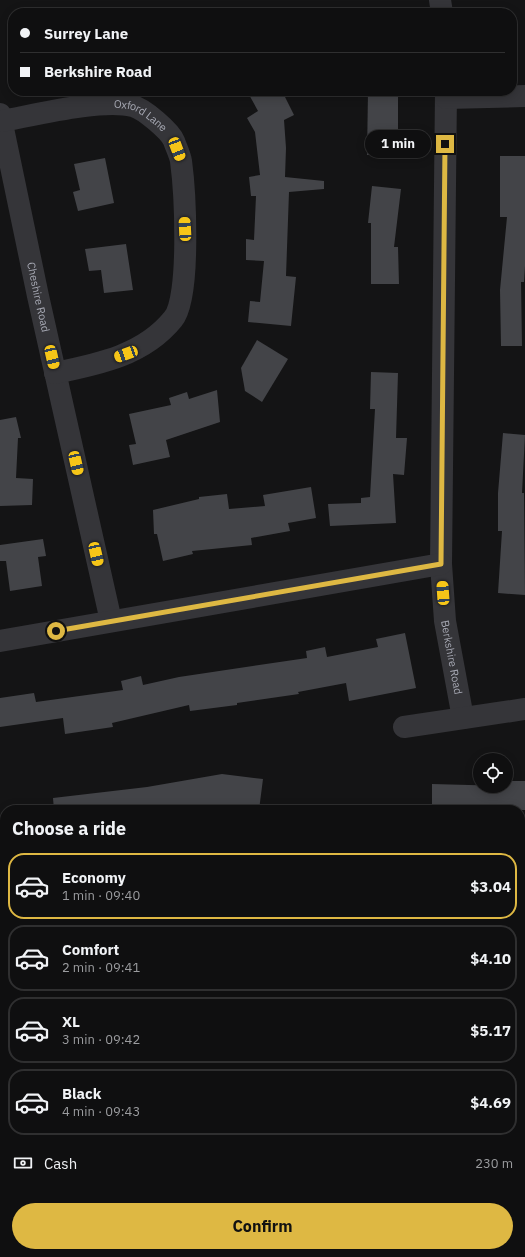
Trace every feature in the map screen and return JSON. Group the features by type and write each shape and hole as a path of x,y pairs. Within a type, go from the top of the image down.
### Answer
{"street":[{"name":"Berkshire Road","path":"446,96 441,564 445,621 463,718"},
{"name":"Oxford Lane","path":"1,117 112,104 134,106 154,120 173,139 181,160 185,243 184,289 175,318 154,339 126,354 96,365 55,373"},
{"name":"Cheshire Road","path":"1,117 55,373 111,621"},
{"path":"0,640 441,564"},
{"path":"404,727 525,709"}],"building":[{"path":"250,96 284,96 294,115 284,120 286,148 285,177 324,181 324,189 289,192 286,276 296,277 291,326 248,322 250,301 260,302 264,261 246,260 246,239 254,240 256,196 251,196 249,177 260,175 255,132 247,118 258,111"},
{"path":"368,96 398,96 398,155 367,155"},
{"path":"500,156 525,156 525,266 524,282 521,282 522,346 501,346 500,290 507,217 500,217"},
{"path":"105,158 114,203 78,211 73,192 80,190 74,164"},
{"path":"372,186 401,189 394,247 398,247 399,284 371,284 371,223 368,223"},
{"path":"126,244 133,290 104,293 101,270 89,271 85,249"},
{"path":"257,340 288,359 262,402 245,391 241,368"},
{"path":"371,372 398,373 396,438 407,438 404,475 393,474 396,523 330,526 328,504 361,503 361,498 370,497 375,409 370,409"},
{"path":"217,390 220,422 166,440 170,457 133,465 129,445 136,444 129,414 171,405 169,398 187,392 189,399"},
{"path":"16,417 21,438 18,438 16,478 33,479 32,505 0,506 0,420"},
{"path":"503,433 525,435 522,493 524,493 525,595 498,593 502,531 498,531 498,493"},
{"path":"311,487 316,518 288,523 290,531 251,538 252,545 192,551 193,554 163,561 157,534 154,534 153,510 199,499 199,497 227,494 229,509 265,506 263,495"},
{"path":"43,539 46,556 38,557 42,586 10,591 6,561 0,561 0,545"},
{"path":"405,633 416,688 349,701 346,683 298,692 299,694 237,703 237,705 190,711 189,705 112,723 113,727 65,734 63,718 0,727 0,698 34,693 36,702 123,690 121,681 141,676 143,685 179,677 307,658 306,651 325,647 327,657 378,647 376,639"},
{"path":"222,774 263,779 260,805 54,805 53,798 147,787"},
{"path":"513,781 525,781 525,805 432,805 432,784 473,785 473,793 513,793"}],"route":[{"path":"56,631 441,564 445,144"}]}
